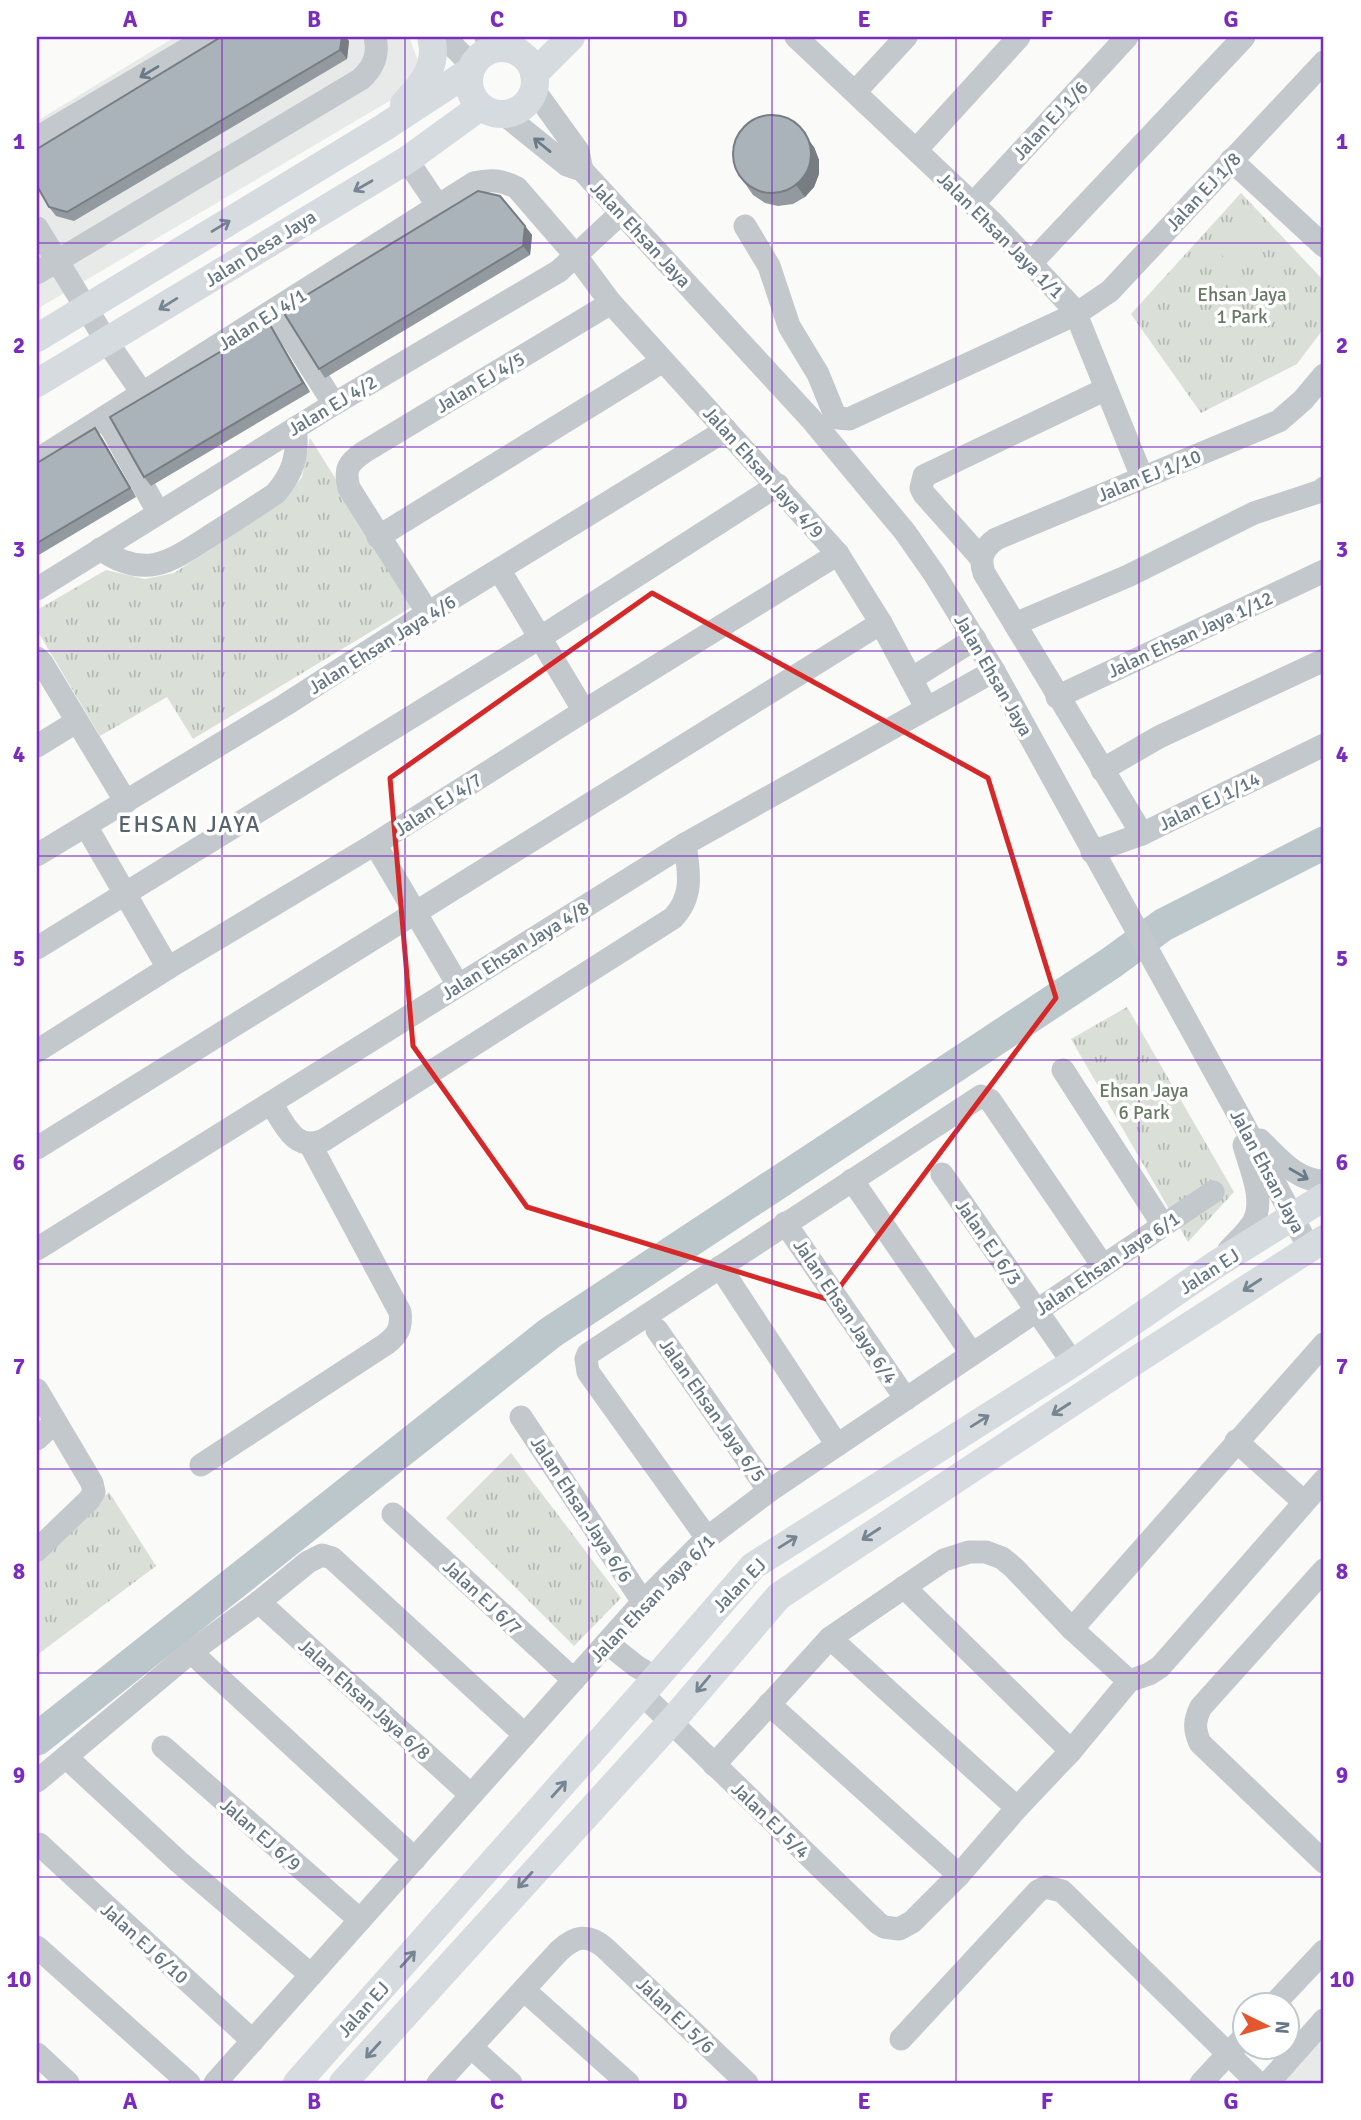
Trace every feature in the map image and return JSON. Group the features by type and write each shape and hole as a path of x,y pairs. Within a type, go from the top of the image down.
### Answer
{"main road":[{"path":"383,128 428,75 434,52 431,37"},
{"path":"534,82 527,60 503,42 487,51 471,68 468,79 471,94 493,111 523,107 534,82 571,37"},
{"name":"Jalan Desa Jaya","path":"37,338 383,128 471,68"},
{"name":"Jalan Desa Jaya","path":"37,383 330,205 493,111"},
{"path":"313,170 330,205"},
{"name":"Jalan EJ","path":"298,2083 753,1566 1073,1363 1215,1265 1324,1197"},
{"name":"Jalan EJ","path":"343,2083 671,1722 779,1596 1317,1243"}],"street":[{"path":"37,138 208,37"},
{"path":"37,273 361,79 368,73 376,57 375,37"},
{"path":"444,37 471,68"},
{"name":"Jalan Ehsan Jaya 1/1","path":"796,37 973,204 1076,314 1142,477"},
{"path":"855,92 906,37"},
{"path":"916,150 1019,37"},
{"name":"Jalan EJ 1/6","path":"973,204 1127,37"},
{"path":"1031,263 1244,37"},
{"name":"Jalan EJ 1/8","path":"745,226 769,266 789,326 818,374 834,413 838,418 849,419 1076,314 1110,291 1324,62"},
{"name":"Jalan Ehsan Jaya","path":"534,82 578,151 582,170 620,214 757,358 885,507 928,564 995,671 1293,1218 1317,1243"},
{"name":"Jalan Ehsan Jaya","path":"493,111 567,165 582,170"},
{"path":"407,160 438,206"},
{"path":"1231,160 1321,237"},
{"name":"Jalan EJ 4/1","path":"37,460 474,183 488,180"},
{"name":"Jalan Ehsan Jaya 4/9","path":"488,180 506,182 517,188 576,256 611,303 838,554 881,623 926,707"},
{"name":"Jalan EJ 4/2","path":"37,589 334,404 559,271 620,214"},
{"path":"37,228 107,342 143,394"},
{"name":"Jalan EJ 4/5","path":"378,537 349,488 346,476 350,464 364,452 611,303"},
{"path":"275,311 334,404"},
{"path":"428,613 378,537 663,361"},
{"name":"Jalan EJ 1/10","path":"982,566 984,550 996,539 1279,421 1303,400 1324,375"},
{"path":"1106,388 924,476 921,488 923,494 982,566 1057,696 1142,834"},
{"path":"105,417 159,512"},
{"path":"100,549 125,564 155,565 176,558 275,494 284,485 295,464 295,428"},
{"name":"Jalan Ehsan Jaya 4/6","path":"37,855 354,662 428,613 726,430"},
{"path":"37,948 541,637 778,485"},
{"path":"1015,624 1128,576 1254,513 1324,488"},
{"name":"Jalan EJ 4/7","path":"37,1051 168,968 375,844 838,554"},
{"path":"500,570 584,711"},
{"name":"Jalan Ehsan Jaya 1/12","path":"1057,696 1324,571"},
{"path":"37,1148 881,623"},
{"path":"911,678 975,639"},
{"path":"37,658 126,802"},
{"path":"1102,770 1159,737 1324,660"},
{"name":"Jalan Ehsan Jaya 4/8","path":"40,1247 685,844 926,707 995,671"},
{"path":"37,746 76,722"},
{"name":"Jalan EJ 1/14","path":"1092,852 1142,834 1324,745"},
{"path":"86,826 168,968"},
{"path":"375,844 458,985"},
{"path":"271,1103 295,1139 310,1144 324,1140 673,918 686,901 689,888 685,844"},
{"path":"1063,1070 1163,1225"},
{"path":"707,1538 588,1372 588,1354 978,1097 984,1096 990,1100 1103,1266"},
{"path":"1238,1113 1297,1174 1313,1181 1324,1181"},
{"path":"1215,1265 1253,1223 1258,1208 1238,1113"},
{"path":"201,1465 386,1344 398,1332 400,1312 310,1144"},
{"name":"Jalan EJ 6/3","path":"942,1174 1073,1363"},
{"path":"852,1180 972,1354"},
{"name":"Jalan Ehsan Jaya 6/1","path":"215,2083 643,1602 707,1538 769,1491 1213,1192"},
{"name":"Jalan Ehsan Jaya 6/4","path":"785,1223 906,1399"},
{"path":"720,1266 837,1445"},
{"name":"Jalan Ehsan Jaya 6/5","path":"657,1330 769,1491"},
{"path":"1072,1629 1324,1343"},
{"path":"37,1390 92,1483 94,1492 37,1550"},
{"name":"Jalan Ehsan Jaya 6/6","path":"521,1417 643,1602"},
{"path":"37,1439 55,1422"},
{"path":"1236,1441 1304,1502"},
{"path":"769,1704 959,1875 1071,1751 1129,1681 1160,1667 1324,1480"},
{"name":"Jalan EJ 6/7","path":"393,1514 574,1680"},
{"path":"714,1765 830,1638 944,1560 969,1552 986,1552 1014,1568 1072,1629 1129,1681"},
{"path":"37,1781 191,1652 317,1556 328,1555 525,1735"},
{"path":"1324,1570 1201,1707 1195,1733 1200,1743 1324,1862"},
{"path":"904,1587 1071,1751"},
{"name":"Jalan Ehsan Jaya 6/8","path":"259,1602 471,1796"},
{"path":"830,1638 1017,1808"},
{"name":"Jalan EJ 5/4","path":"607,1643 636,1666 671,1722 884,1927 906,1927 959,1875"},
{"path":"191,1652 415,1858"},
{"name":"Jalan EJ 6/9","path":"163,1747 360,1920"},
{"path":"66,1758 179,1862 311,1975"},
{"name":"Jalan EJ 6/10","path":"39,1844 253,2040"},
{"path":"901,2039 1038,1891 1053,1887 1062,1891 1258,2083"},
{"name":"Jalan EJ 5/6","path":"524,1990 572,1940 586,1937 593,1939 747,2083"},
{"path":"37,1947 189,2083"},
{"path":"1287,1990 1324,1951"},
{"path":"438,2083 524,1990 628,2083"},
{"path":"1268,2083 1324,2020"},
{"path":"471,2047 511,2083"},
{"path":"1201,2083 1232,2049"},
{"path":"37,2054 68,2083"}],"highlighted area":[{"path":"652,593 988,778 1056,998 830,1300 527,1207 413,1046 390,778"}],"shaded area":[{"path":"175,37 409,37 419,63 391,100 37,309 37,121"},
{"path":"1324,2029 1324,2083 1275,2083 1296,2060 1302,2060 1302,2053"}],"green space":[{"name":"Ehsan Jaya 1 Park","path":"1241,193 1324,281 1324,328 1297,364 1201,413 1131,314"},
{"path":"1251,217 1268,236 1236,268 1216,250"},
{"path":"310,438 415,605 193,739 167,697 100,736 37,630 37,610 106,570 145,579 174,573 281,504 302,477"},
{"name":"Ehsan Jaya 6 Park","path":"1127,1007 1234,1192 1188,1242 1071,1039"},
{"path":"511,1453 621,1598 574,1646 446,1518"},
{"path":"109,1492 156,1566 37,1655 37,1561"}],"building":[{"path":"221,37 342,37 340,50 67,212 49,207 37,186 37,149"},
{"path":"772,115 787,118 804,132 811,154 808,169 794,186 772,193 757,190 740,176 733,154 736,139 750,122"},
{"path":"478,191 500,196 525,226 523,246 319,369 282,310"},
{"path":"269,323 303,383 144,477 110,417"},
{"path":"95,428 130,488 37,543 37,463"}],"waterway":[{"path":"37,1739 550,1333 1111,963 1163,925 1324,843"}],"district":[{"name":"EHSAN JAYA","path":"190,824"}]}
